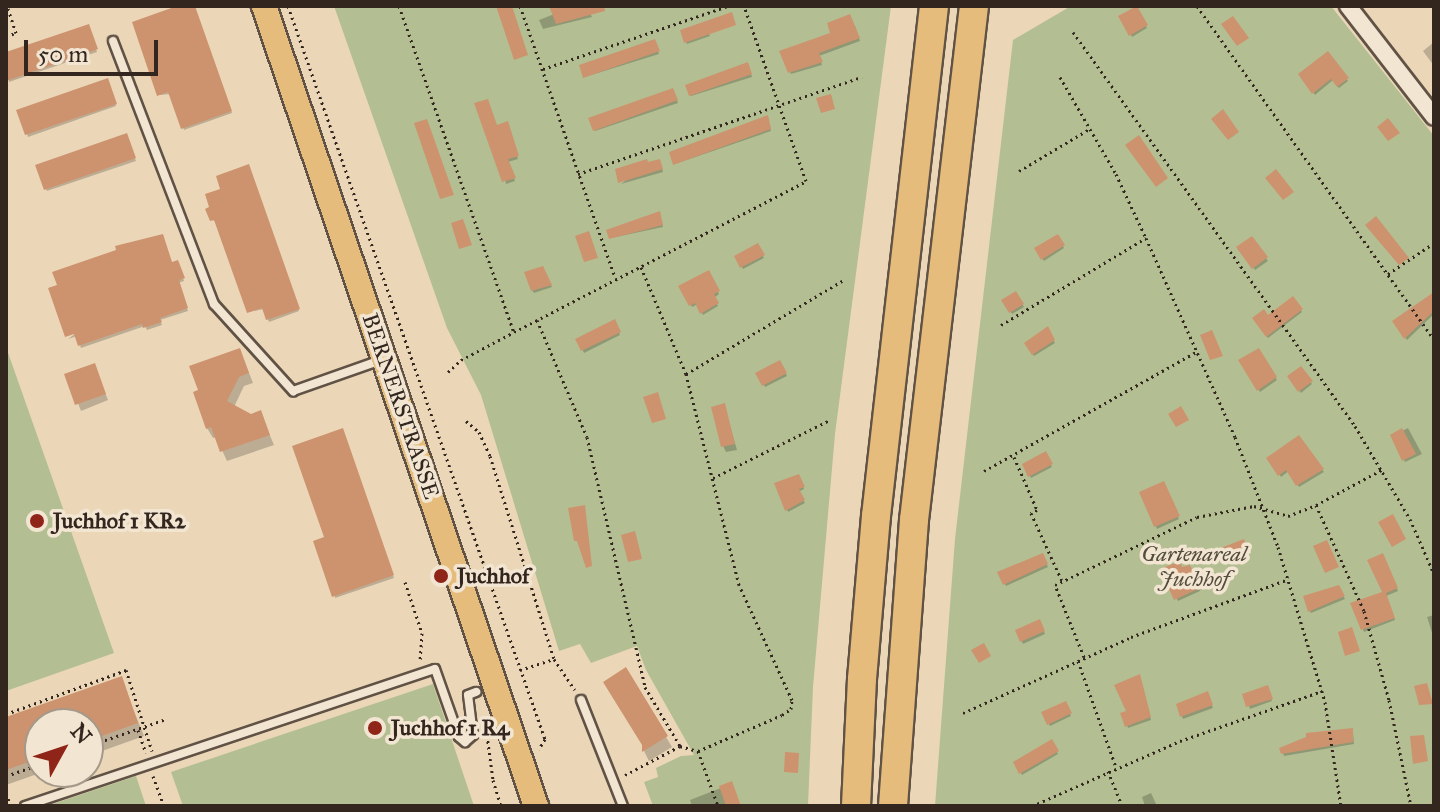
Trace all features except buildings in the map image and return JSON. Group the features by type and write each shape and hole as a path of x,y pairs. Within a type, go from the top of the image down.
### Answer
{"highway":[{"path":"856,806 862,679 876,516 934,6"},
{"path":"893,806 914,520 974,6"}],"main road":[{"name":"BERNERSTRASSE","path":"264,6 536,806"}],"street":[{"path":"1348,6 1434,117"}],"lane":[{"path":"113,41 214,304 293,391 386,359"},
{"path":"25,806 435,669 459,737 465,742 473,735 468,695 476,692"},
{"path":"581,700 623,806"}],"path":[{"path":"6,36 16,33 7,6"},
{"path":"288,6 545,739"},
{"path":"399,6 514,332"},
{"path":"520,6 615,280"},
{"path":"542,70 728,6"},
{"path":"448,372 461,360 537,319 806,181 744,6"},
{"path":"1197,6 1434,339"},
{"path":"1073,32 1252,279 1383,469 1434,574"},
{"path":"578,174 862,77"},
{"path":"1060,77 1091,128 1146,238 1235,437 1263,509 1289,579 1322,691 1341,806"},
{"path":"1019,171 1091,128"},
{"path":"1001,325 1146,238"},
{"path":"1388,274 1434,243"},
{"path":"537,319 587,437 645,687 680,746 698,751 782,715 791,709 792,700 739,585 686,374 641,267"},
{"path":"686,374 842,281"},
{"path":"984,471 1196,352"},
{"path":"713,478 830,420"},
{"path":"466,421 479,432 490,456 554,659 581,700"},
{"path":"1013,456 1037,510 1031,513 1062,581"},
{"path":"1084,657 1055,585 1197,517 1235,507 1263,509 1288,516 1316,505 1383,469"},
{"path":"1316,505 1364,611 1392,713 1411,806"},
{"path":"963,713 1078,659 1289,579"},
{"path":"405,582 422,633 420,674"},
{"path":"520,670 554,659"},
{"path":"1078,659 1116,767"},
{"path":"6,714 126,670 164,806"},
{"path":"1032,806 1116,767 1322,691"},
{"path":"104,741 166,719"},
{"path":"138,729 152,762"},
{"path":"614,780 653,763 680,746"},
{"path":"698,751 718,806"},
{"path":"1108,771 1122,806"},
{"path":"6,793 11,806"}],"green space":[{"path":"334,6 891,6 835,434 813,687 808,806 653,806 644,782 658,777 656,768 681,756 694,755 646,670 637,646 591,663 580,644 559,651 481,395 447,328"},
{"name":"Gartenareal Juchhof","path":"1071,6 1331,6 1434,136 1434,806 935,806 955,539 1013,40"},
{"name":"Juchhof 1 KR2","path":"6,347 114,653 6,691"},
{"name":"Juchhof 1 R4","path":"433,684 474,806 183,806 171,772"},
{"path":"136,776 146,806 47,806 104,788"}],"place":[{"name":"Juchhof 1 KR2","path":"37,521"},
{"name":"Juchhof","path":"441,576"},
{"name":"Juchhof 1 R4","path":"375,728"}]}
